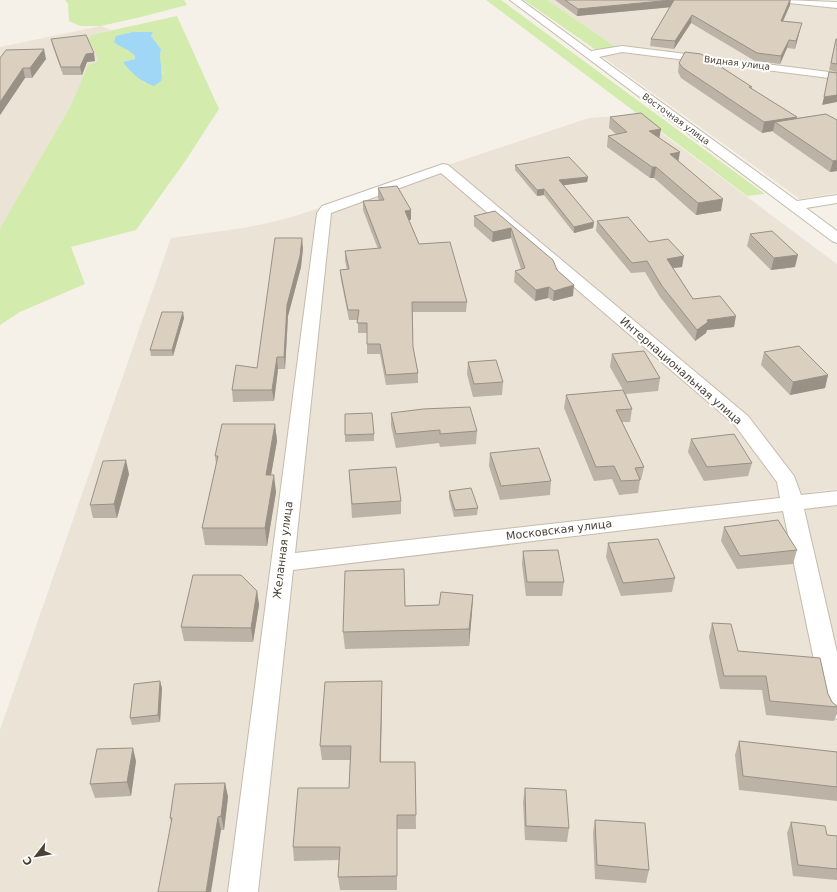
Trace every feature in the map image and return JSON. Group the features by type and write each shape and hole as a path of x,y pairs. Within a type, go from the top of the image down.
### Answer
{"street":[{"name":"Восточная улица","path":"515,0 837,238"},
{"path":"789,0 837,5"},
{"name":"Видная улица","path":"589,55 622,49 837,76"},
{"name":"Желанная улица","path":"243,892 324,213 327,209 442,168"},
{"name":"Интернациональная улица","path":"442,168 741,420 787,482 837,708"},
{"path":"795,206 837,199"},
{"name":"Московская улица","path":"282,564 837,498"}],"shaded area":[{"path":"547,0 776,0 837,7 837,75 616,47"},
{"path":"101,26 111,30 95,34 90,46 97,52 98,61 88,65 70,107 0,228 0,47"},
{"path":"627,51 837,77 837,193 800,199 600,55"},
{"path":"637,115 837,264 837,489 812,492 818,507 837,505 837,892 0,892 0,730 171,238 243,228 295,216 589,118"}],"green space":[{"path":"65,0 184,0 187,5 101,26 80,26 69,21 68,4"},
{"path":"486,0 501,0 765,194 747,196"},
{"path":"524,0 547,0 616,47 596,50"},
{"path":"177,16 219,109 186,160 136,230 71,247 85,284 20,312 0,325 0,228 70,107 88,65 98,61 87,38 95,34","holes":["132,32 153,32 151,36 161,49 159,61 163,74 145,83 123,62 135,59 135,56 116,37"]}],"water":[{"path":"132,32 153,32 151,36 161,49 160,58 162,77 161,81 154,86 141,80 129,70 123,62 135,59 135,56 114,42 116,36"}],"building":[{"path":"565,0 672,0 578,9"},
{"path":"674,0 790,0 781,21 802,23 796,41 789,40 781,56 757,53 692,15 675,41 651,39"},
{"path":"86,35 94,53 86,54 80,67 61,67 51,39"},
{"path":"837,39 837,64 831,63"},
{"path":"44,49 30,68 23,68 0,102 0,58 6,50"},
{"path":"685,52 701,54 752,87 749,87 797,117 764,122 683,68 679,63"},
{"path":"829,72 837,73 837,95 824,97"},
{"path":"641,113 661,129 649,131 680,152 670,154 723,199 698,203 656,167 652,167 608,136 627,132 610,117"},
{"path":"826,114 837,120 837,160 833,161 775,122"},
{"path":"569,157 588,177 559,180 594,222 574,227 544,189 537,190 515,165"},
{"path":"397,186 411,210 405,211 419,244 450,242 467,302 412,302 413,347 418,373 386,375 380,344 367,344 367,323 357,323 359,310 348,310 340,270 349,269 345,251 381,248 363,201 384,200 378,188"},
{"path":"495,211 553,260 557,270 574,285 554,291 549,287 536,290 515,271 525,268 511,228 493,232 474,216"},
{"path":"628,217 649,242 668,239 684,256 667,259 693,299 720,296 736,316 707,320 708,322 697,330 662,286 647,261 632,263 597,221"},
{"path":"772,231 798,255 774,258 750,234"},
{"path":"275,238 302,238 300,256 287,305 284,357 277,357 272,390 232,390 236,365 257,368"},
{"path":"162,312 183,312 172,350 150,350"},
{"path":"799,346 828,375 793,382 764,352"},
{"path":"644,351 660,378 627,382 612,354"},
{"path":"496,360 503,382 474,384 468,362"},
{"path":"623,390 632,409 616,410 644,467 635,468 640,480 621,481 614,466 596,467 566,395"},
{"path":"470,407 477,431 440,434 440,430 396,434 391,413 423,409"},
{"path":"372,413 374,434 345,435 345,414"},
{"path":"222,424 275,424 266,475 274,475 265,528 202,528 218,456 215,456"},
{"path":"734,434 752,463 707,467 691,439"},
{"path":"539,448 551,481 501,486 490,453"},
{"path":"126,460 114,504 90,505 103,461"},
{"path":"396,467 401,501 352,504 349,470"},
{"path":"471,488 478,508 455,510 449,491"},
{"path":"778,520 797,550 740,556 724,527"},
{"path":"658,539 675,578 623,583 608,543"},
{"path":"558,550 564,582 527,582 523,551"},
{"path":"404,569 405,606 439,605 441,592 473,595 469,629 343,632 345,571"},
{"path":"193,575 241,575 257,591 251,628 181,627"},
{"path":"712,623 731,624 738,651 820,658 828,694 832,702 837,707 770,701 766,676 724,676"},
{"path":"160,681 158,715 130,718 134,684"},
{"path":"382,681 380,762 415,762 416,815 397,815 397,876 338,877 340,847 293,847 298,788 349,788 351,746 320,746 325,682"},
{"path":"739,741 837,752 837,787 743,776"},
{"path":"133,748 127,782 90,784 97,749"},
{"path":"225,783 221,816 218,817 206,892 158,892 172,818 170,818 175,784"},
{"path":"525,788 566,790 569,828 526,826"},
{"path":"595,820 645,823 649,870 597,865"},
{"path":"791,822 825,826 827,835 837,836 837,869 798,865"}]}
